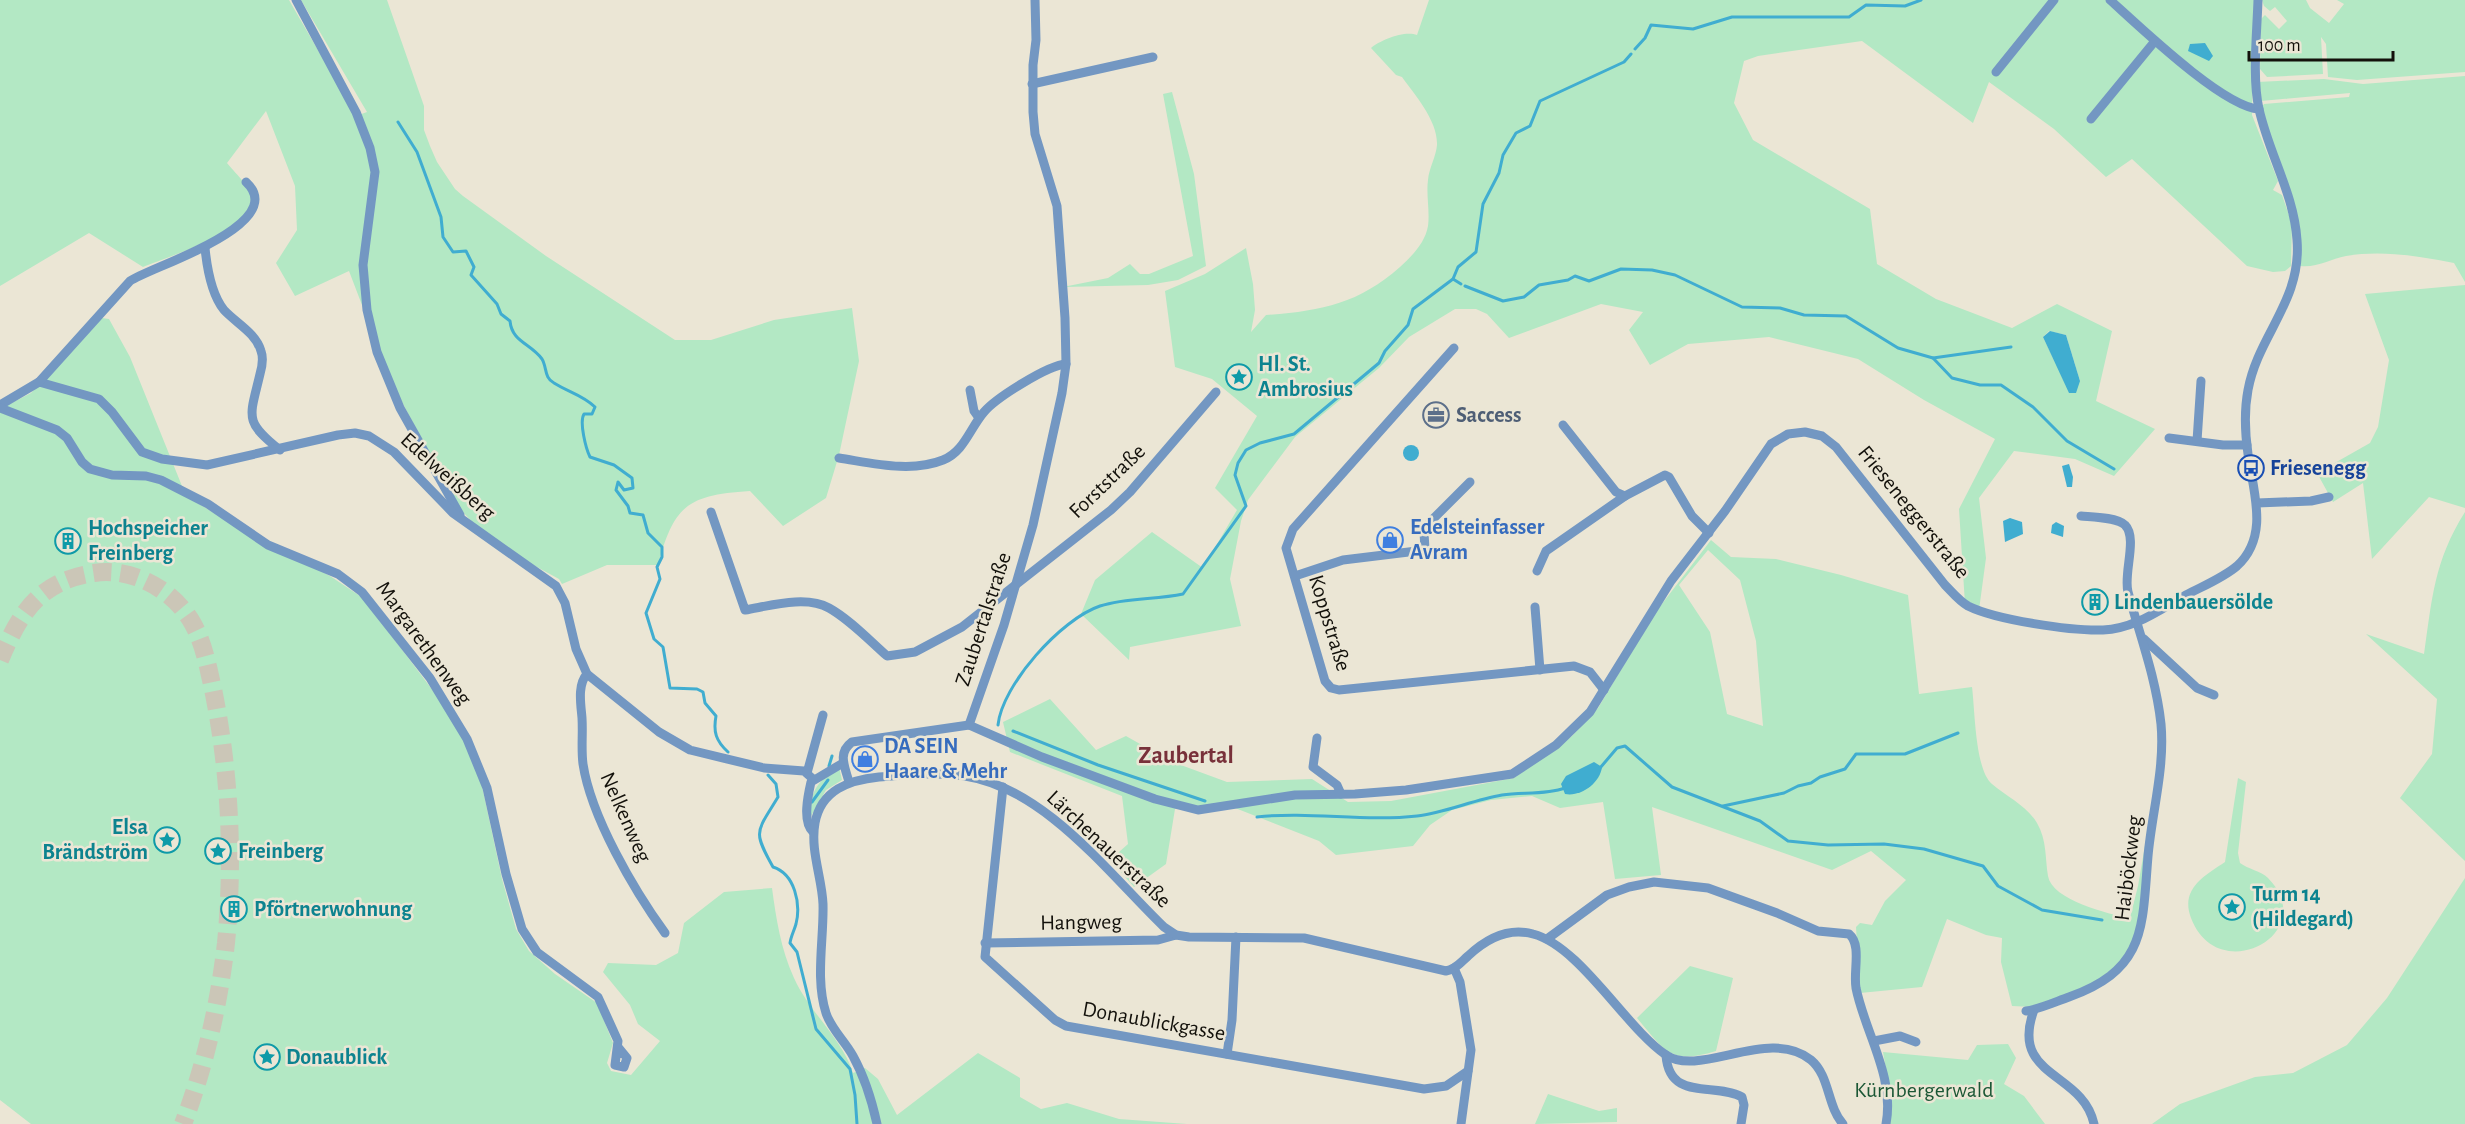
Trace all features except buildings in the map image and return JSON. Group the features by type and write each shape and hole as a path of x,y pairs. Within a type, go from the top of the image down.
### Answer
{"street":[{"path":"296,0 356,112 370,148 375,172 365,238 363,271 377,352 400,408 460,515"},
{"name":"Zaubertalstraße","path":"969,725 1015,587 1044,474 1066,364 1057,206 1035,134 1032,84 1036,40 1035,0"},
{"path":"1996,72 2054,0"},
{"path":"2110,0 2155,41 2237,102 2259,109"},
{"name":"Frieseneggerstraße","path":"969,725 1042,757 1184,808 1217,809 1295,795 1412,790 1516,772 1569,735 1590,712 1665,591 1772,444 1788,434 1810,432 1822,436 1836,447 1927,564 1965,604 1996,615 2083,629 2114,629 2139,622 2222,576 2240,563 2255,537 2257,503 2247,445 2248,389 2255,364 2289,297 2298,260 2294,218 2259,109 2258,0"},
{"path":"2091,119 2155,41"},
{"path":"1032,84 1153,57"},
{"path":"0,407 39,382 130,280 146,271 205,248 237,227 251,212 254,196 246,182"},
{"path":"205,248 208,270 221,305 261,349 262,363 252,408 252,422 260,434 280,450"},
{"name":"Koppstraße","path":"1454,348 1293,529 1286,548 1322,673 1331,688 1371,688 1462,676 1580,667 1596,677 1604,690"},
{"path":"839,459 905,466 922,466 943,460 957,451 986,410 1039,373 1066,364"},
{"path":"2197,441 2201,381"},
{"name":"Edelweißberg","path":"39,382 99,399 112,412 139,449 152,457 207,465 338,435 355,433 369,436 394,452 447,507 556,586 565,603 576,649 587,674 677,745 764,768 810,776"},
{"path":"970,390 972,403 979,418"},
{"name":"Forststraße","path":"711,512 745,610 794,603 828,607 886,656 915,651 949,634 1015,587 1123,500 1216,392"},
{"name":"Margarethenweg","path":"0,407 57,430 67,438 82,462 90,470 105,474 146,476 161,480 208,504 268,545 338,574 358,587 448,704 473,752 490,799 514,907 527,938 545,959 598,997 614,1029 618,1047"},
{"path":"1563,425 1616,492 1625,496"},
{"path":"2169,438 2247,445"},
{"path":"1537,571 1546,551 1625,496 1667,476 1692,516 1709,533"},
{"path":"1295,576 1342,560 1425,550 1424,532 1430,522 1470,482"},
{"path":"2257,503 2311,501 2330,497"},
{"name":"Haiböckweg","path":"2080,516 2116,521 2127,528 2130,545 2126,586 2144,639 2156,687 2161,726 2160,765 2141,929 2128,959 2109,978 2088,990 2030,1011 2027,1038 2033,1055 2091,1110 2094,1124"},
{"path":"1535,607 1540,670"},
{"path":"2144,639 2197,688 2214,695"},
{"name":"Nelkenweg","path":"587,674 582,682 581,692 582,755 586,781 638,893 665,933"},
{"path":"814,832 809,827 807,811 810,776 823,715"},
{"path":"877,1124 855,1060 832,1025 825,1009 821,946 823,904 814,832 817,815 824,801 839,787 849,782 843,763 845,750 852,742 969,725"},
{"path":"1317,738 1313,767 1337,785 1341,794"},
{"path":"810,776 843,763"},
{"name":"Lärchenauerstraße","path":"849,782 896,776 953,774 978,778 1002,787 1050,816 1164,927 1176,935 1304,938 1442,971 1454,968"},
{"name":"Donaublickgasse","path":"1002,787 986,960 1063,1024 1432,1089 1446,1086 1468,1071"},
{"path":"1547,939 1607,896 1629,887 1673,882 1708,888 1818,931 1851,935 1856,947 1855,986 1874,1041 1888,1101 1886,1124"},
{"path":"1461,1124 1470,1044 1460,982 1454,968 1486,940 1496,935 1526,933 1547,939 1589,975 1666,1055 1691,1063 1746,1051 1777,1050 1801,1054 1819,1069 1833,1108 1843,1124"},
{"name":"Hangweg","path":"986,943 1158,940 1176,935"},
{"path":"1227,1054 1234,988 1236,937"},
{"path":"1874,1041 1887,1037 1904,1037 1916,1042"},
{"path":"1666,1055 1670,1071 1679,1083 1689,1088 1742,1097 1744,1106 1741,1124"}],"green space":[{"path":"0,0 289,0 356,116 367,112 301,0 387,0 424,106 424,130 437,162 455,189 463,196 546,256 675,340 711,340 774,320 852,308 859,361 839,455 826,498 783,526 750,491 698,500 678,516 670,529 658,565 607,565 562,584 559,579 501,545 475,524 453,499 391,381 349,271 295,296 276,263 297,230 295,186 266,111 227,163 245,184 251,197 248,209 239,221 224,231 189,249 143,267 89,233 0,286"},
{"path":"1429,0 2254,0 2252,115 2278,181 2273,190 2282,195 2292,224 2291,266 2285,271 2273,272 2247,266 2132,159 2106,177 2054,129 1989,82 1973,123 1862,41 1758,56 1744,61 1734,103 1753,140 1870,209 1877,264 1936,299 2012,328 2057,304 2112,331 2096,401 2155,429 2114,476 2075,459 2014,451 1979,498 1986,558 1979,610 1965,604 1959,509 1995,439 1924,400 1858,359 1769,337 1688,344 1650,365 1629,330 1643,312 1601,304 1509,338 1487,314 1476,309 1455,309 1409,337 1379,368 1295,437 1248,500 1241,521 1230,579 1241,626 1130,647 1129,660 1081,614 1095,580 1152,532 1203,568 1237,510 1215,488 1257,416 1212,379 1175,367 1165,291 1205,274 1246,248 1255,310 1251,332 1266,315 1321,308 1369,290 1409,258 1421,244 1428,226 1427,191 1437,145 1436,136 1425,109 1402,77 1396,75 1371,48 1393,37 1406,34 1417,35","holes":["2049,331 2066,335 2080,381 2055,362 2043,337"]},
{"path":"2262,0 2306,0 2310,8 2329,23 2344,4 2337,0 2465,0 2465,72 2357,80 2328,77 2326,44 2321,37 2323,74 2267,77 2260,69 2261,19 2265,15 2279,29 2287,21 2275,7 2270,11 2264,6"},
{"path":"2465,76 2465,282 2454,263 2400,255 2360,254 2340,257 2312,266 2300,266 2300,235 2261,109 2264,104 2349,97 2350,93 2261,101 2257,82 2324,79 2363,84"},
{"path":"1172,92 1194,174 1206,266 1178,280 1148,285 1063,287 1108,278 1130,264 1140,274 1149,274 1193,256 1163,94"},
{"path":"2465,285 2465,508 2429,497 2372,559 2363,483 2333,502 2317,473 2370,443 2378,427 2389,360 2365,294"},
{"path":"102,318 109,319 130,357 186,496 227,521 330,576 363,598 446,708 468,745 482,786 502,879 516,929 529,951 555,974 597,1003 613,1043 607,1063 611,1071 631,1075 660,1041 638,1024 630,1005 603,972 608,963 656,965 678,953 684,923 724,892 772,888 782,945 800,990 841,1048 853,1073 865,1068 878,1079 897,1115 978,1053 1020,1078 1020,1097 1041,1109 1067,1103 1119,1119 1187,1124 31,1124 0,1100 0,409 31,393 95,322"},
{"path":"2465,512 2465,861 2400,798 2432,754 2437,699 2366,634 2424,654 2436,581 2447,547"},
{"path":"1711,540 1731,557 1776,559 1908,595 1919,694 1972,687 1979,753 1986,777 2027,811 2037,823 2044,842 2048,876 2052,885 2059,892 2082,904 2130,918 2151,811 2136,937 2116,969 2092,986 2033,1007 2012,1006 2001,962 2002,938 1986,935 1947,919 1922,987 1860,993 1856,927 1860,923 1872,925 1885,901 1906,880 1871,851 1832,870 1652,807 1661,875 1615,879 1603,802 1560,808 1532,796 1491,800 1452,810 1430,825 1413,846 1336,855 1319,841 1225,804 1175,809 1166,864 1134,887 1110,860 1128,844 1122,796 1010,752 1003,722 1050,699 1096,750 1126,736 1170,761 1227,782 1312,779 1348,802 1391,801 1514,778 1572,736 1598,708 1655,613","holes":["1708,550 1740,580 1756,641 1763,726 1727,714 1710,632 1679,585"]},
{"path":"839,767 842,780 826,790 811,816 812,799 817,787"},
{"path":"2238,778 2246,782 2238,853 2240,863 2268,878 2281,898 2283,917 2274,934 2260,945 2241,951 2222,949 2204,939 2191,918 2188,908 2191,891 2196,884 2225,862"},
{"path":"2465,878 2465,1124 2152,1124 2180,1104 2255,1077 2293,1073 2347,1045 2387,998"},
{"path":"1690,966 1733,978 1716,1051 1688,1056 1678,1055 1662,1047 1637,1018"},
{"name":"Kürnbergerwald","path":"2008,1044 2016,1058 2004,1084 2024,1096 2045,1124 1890,1124 1892,1103 1883,1052 1968,1060 1977,1045"},
{"path":"1548,1094 1599,1111 1617,1108 1617,1122 1535,1124"}],"water":[{"path":"2205,43 2213,56 2209,61 2188,51 2190,44"},
{"path":"2050,331 2066,335 2080,381 2076,393 2069,393 2043,337"},
{"path":"1411,445 1417,447 1419,453 1417,459 1411,461 1405,459 1403,453 1405,447"},
{"path":"2069,464 2073,477 2072,487 2067,487 2062,466"},
{"path":"2010,518 2022,522 2023,534 2005,542 2003,521"},
{"path":"2056,522 2064,526 2063,537 2051,533 2052,525"},
{"path":"1594,762 1602,767 1594,783 1583,791 1565,794 1561,784 1566,776"}],"waterway":[{"path":"1635,49 1645,38 1651,25 1693,29 1732,17 1849,17 1866,5 1905,6 1921,0"},
{"path":"998,725 1010,691 1022,673 1036,655 1068,624 1085,613 1110,603 1183,594 1246,506 1235,475 1238,463 1246,450 1260,443 1294,434 1379,363 1385,351 1408,325 1413,309 1453,279 1458,267 1476,252 1483,204 1499,173 1503,155 1516,133 1530,126 1540,101 1624,62 1631,54"},
{"path":"398,122 417,152 441,217 443,237 453,252 466,251 474,267 471,275 497,304 501,314 510,321 514,334 542,359 551,381 586,399 595,407 592,414 584,414 582,423 590,457 614,465 632,478 633,488 624,490 618,482 616,490 628,506 630,513 643,515 648,533 662,547 662,557 657,567 660,579 646,613 654,639 663,647 670,688 697,689 703,692 705,703 716,716 716,736 728,752"},
{"path":"1465,286 1503,301 1524,297 1539,285 1568,280 1575,276 1589,281 1621,269 1652,270 1675,275 1742,307 1780,308 1804,315 1846,316 1898,348 1933,358 1952,378 1980,385 2001,385 2033,407 2067,441 2114,469"},
{"path":"1453,279 1461,284"},
{"path":"1933,358 2011,347"},
{"path":"1013,731 1098,765 1205,801"},
{"path":"1723,806 1784,793 1811,783 1820,777 1845,769 1856,754 1905,754 1958,733"},
{"path":"1600,768 1617,748 1625,746 1672,787 1760,821 1788,841 1828,845 1884,844 1924,849 1983,866 1998,886 2042,910 2102,920"},
{"path":"829,766 832,756"},
{"path":"768,775 776,784 778,797 765,818 760,838 773,867 787,876 795,891 798,908 790,943 797,952 816,1029 850,1069 857,1124"},
{"path":"812,802 828,780"},
{"path":"1257,817 1297,815 1397,818 1438,812 1502,795 1550,792 1565,788"}],"tunnel":[{"path":"0,660 15,628 34,602 59,583 94,573 123,574 164,591 185,612 200,640 213,689 223,752 229,816 230,879 226,943 215,1012 198,1080 183,1124"}],"place":[{"name":"Hl. St. Ambrosius","path":"1239,377"},
{"name":"Saccess","path":"1436,415"},
{"name":"Friesenegg","path":"2251,468"},
{"name":"Edelsteinfasser Avram","path":"1390,540"},
{"name":"Hochspeicher Freinberg","path":"68,541"},
{"name":"Lindenbauersölde","path":"2095,602"},
{"name":"DA SEIN Haare & Mehr","path":"865,759"},
{"name":"Elsa Brändström","path":"167,840"},
{"name":"Freinberg","path":"218,851"},
{"name":"Turm 14 (Hildegard)","path":"2232,907"},
{"name":"Pförtnerwohnung","path":"234,909"},
{"name":"Donaublick","path":"267,1057"}],"district":[{"name":"Zaubertal","path":"1186,756"}]}
